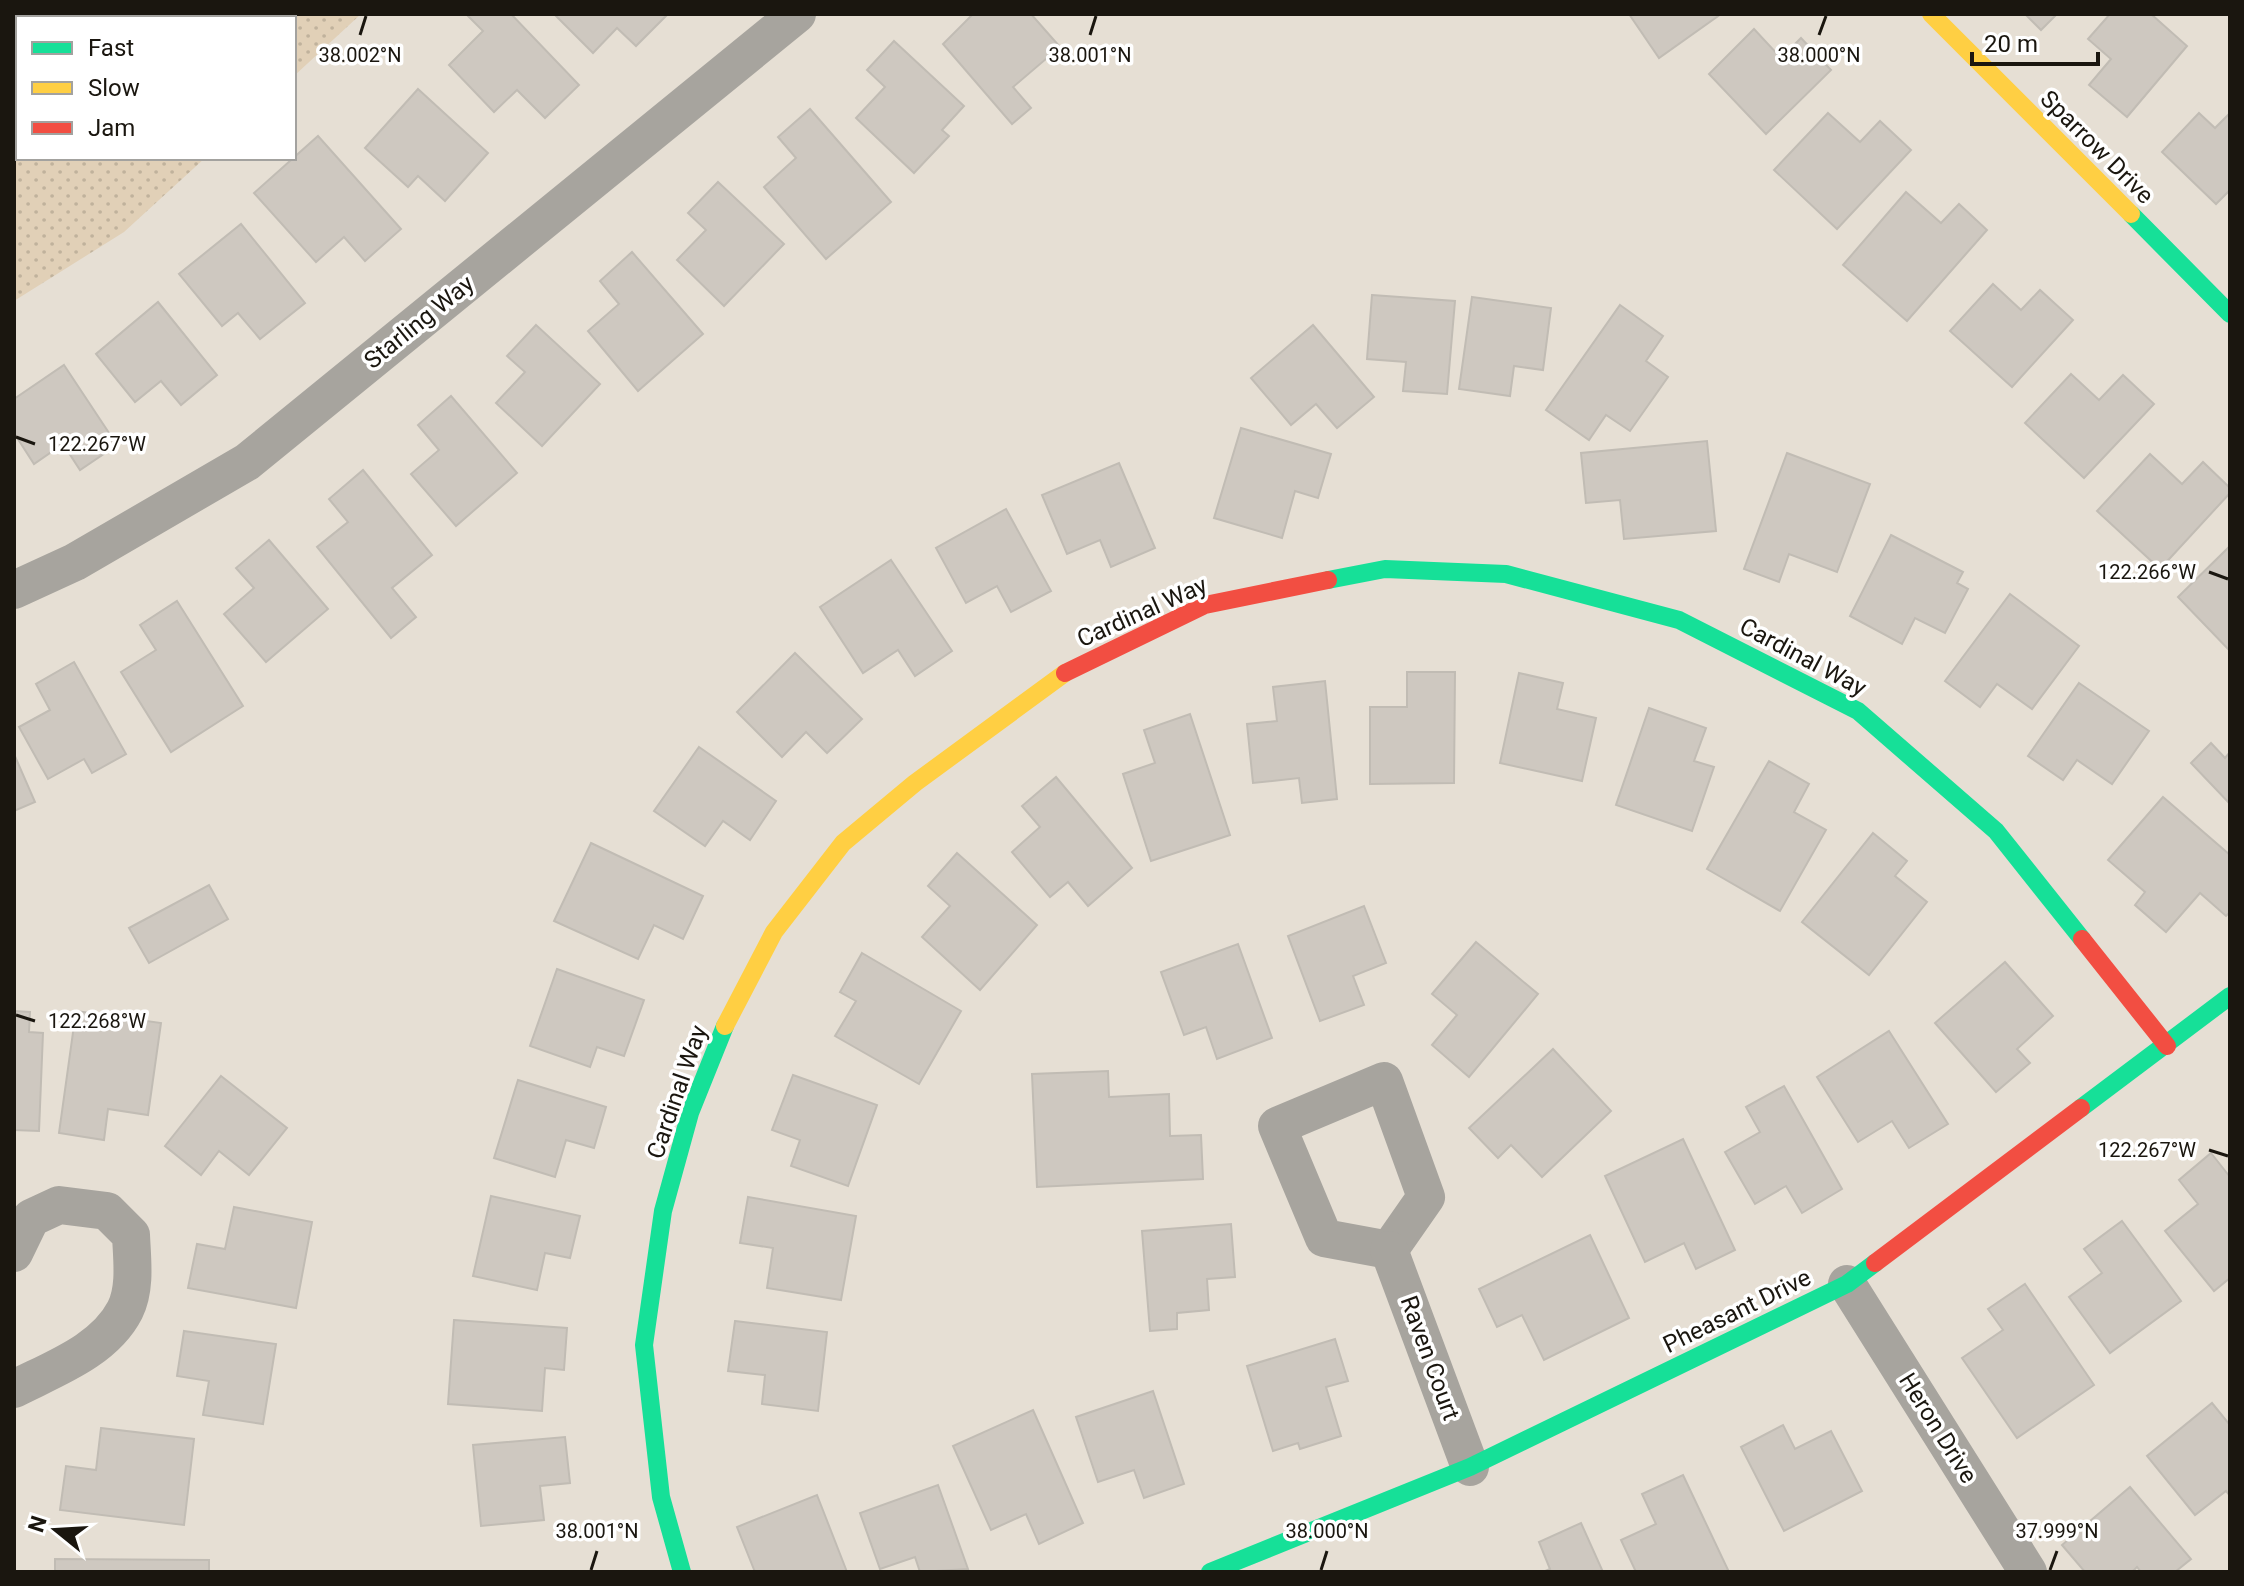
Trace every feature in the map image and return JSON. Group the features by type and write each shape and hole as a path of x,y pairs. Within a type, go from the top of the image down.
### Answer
{"street":[{"name":"Starling Way","path":"14,590 75,562 247,462 797,14"},
{"name":"Sparrow Drive","path":"1931,14 2230,314"},
{"name":"Cardinal Way","path":"682,1572 661,1497 644,1345 663,1211 690,1113 733,1005 774,932 843,843 915,783 1064,673 1205,605 1385,569 1506,574 1679,620 1858,711 1996,831 2167,1046"},
{"name":"Pheasant Drive","path":"1210,1572 1470,1467 1847,1284 2230,996"},
{"path":"1384,1081 1426,1197 1389,1250 1324,1238 1277,1126 1384,1081"},
{"path":"14,1253 31,1218 59,1205 107,1211 131,1235 133,1277 125,1310 95,1347 14,1389"},
{"name":"Raven Court","path":"1389,1250 1470,1467"},
{"name":"Heron Drive","path":"1847,1284 2028,1572"}],"shaded area":[{"path":"361,14 296,74 296,16 88,16"},
{"path":"16,83 16,160 203,160 124,232 14,301"}],"building":[{"path":"466,14 511,14 579,85 545,118 517,90 494,112 449,65 483,31"},
{"path":"554,14 668,14 636,46 617,28 593,53"},
{"path":"973,14 1031,14 1060,47 1013,87 1031,108 1012,124 943,44"},
{"path":"1629,14 1721,14 1659,58"},
{"path":"2025,14 2057,14 2041,30"},
{"path":"2110,14 2151,14 2187,46 2127,117 2089,85 2111,59 2088,39"},
{"path":"1754,29 1781,58 1801,38 1831,70 1766,134 1709,74"},
{"path":"894,41 964,106 942,130 949,136 914,173 856,118 885,87 867,70"},
{"path":"418,89 488,153 445,201 418,176 408,187 365,148"},
{"path":"810,109 891,202 826,259 764,187 796,158 778,137"},
{"path":"1828,113 1860,142 1880,121 1911,150 1837,229 1774,170"},
{"path":"2199,113 2215,128 2230,113 2230,190 2216,204 2162,152"},
{"path":"318,136 401,229 365,261 344,237 316,262 254,193 291,160 296,160 296,156"},
{"path":"718,182 784,244 724,306 677,260 706,230 688,213"},
{"path":"1906,192 1941,223 1959,204 1987,230 1907,321 1843,265"},
{"path":"241,224 305,303 260,339 238,313 222,326 179,274"},
{"path":"632,252 703,334 638,391 588,331 619,304 600,281"},
{"path":"1993,284 2021,310 2040,290 2073,320 2012,387 1950,331"},
{"path":"1372,295 1455,301 1447,394 1403,391 1406,362 1367,359"},
{"path":"1472,297 1551,308 1543,370 1514,366 1510,396 1459,389"},
{"path":"158,302 217,375 181,405 161,381 135,402 96,354"},
{"path":"1620,305 1663,336 1646,361 1668,377 1630,431 1606,415 1589,440 1546,410"},
{"path":"536,325 600,384 542,446 496,403 525,372 507,356"},
{"path":"1313,325 1374,397 1337,428 1316,404 1291,425 1251,378"},
{"path":"64,365 117,445 80,470 63,444 34,464 14,433 14,399"},
{"path":"2071,374 2099,400 2123,375 2154,404 2084,478 2025,423"},
{"path":"451,396 517,473 456,526 411,474 439,450 418,425"},
{"path":"1241,428 1331,454 1318,498 1295,491 1282,538 1214,518"},
{"path":"1707,441 1716,531 1624,539 1620,500 1586,503 1581,453"},
{"path":"1787,453 1870,484 1837,572 1789,554 1779,582 1744,569"},
{"path":"2150,454 2182,484 2203,462 2230,488 2230,493 2160,569 2097,511"},
{"path":"1119,463 1155,548 1111,567 1100,540 1067,554 1042,495"},
{"path":"363,470 432,555 392,588 416,617 391,638 317,547 348,522 329,499"},
{"path":"1006,509 1051,591 1011,612 997,586 966,603 936,548"},
{"path":"1891,535 1963,572 1957,583 1968,589 1945,633 1915,618 1902,644 1850,616"},
{"path":"269,540 328,609 266,662 224,614 254,588 236,568"},
{"path":"2230,546 2230,651 2178,597"},
{"path":"891,560 952,651 915,676 898,650 863,673 820,607"},
{"path":"2010,594 2079,646 2032,709 1997,684 1980,707 1945,681"},
{"path":"177,601 243,706 171,752 121,672 156,650 140,625"},
{"path":"795,653 862,719 827,753 806,732 782,757 737,712"},
{"path":"74,662 126,754 92,773 84,759 48,779 19,727 50,710 36,684"},
{"path":"1407,672 1455,672 1454,783 1370,784 1370,707 1407,707"},
{"path":"1519,673 1563,683 1557,709 1596,718 1582,781 1500,763"},
{"path":"1325,681 1337,799 1302,803 1299,778 1253,783 1247,724 1277,721 1273,687"},
{"path":"2079,683 2149,731 2112,784 2077,760 2063,780 2028,756"},
{"path":"1649,708 1706,728 1694,761 1714,767 1692,831 1616,805"},
{"path":"1190,714 1230,835 1151,861 1123,774 1155,763 1144,730"},
{"path":"2211,743 2225,758 2230,752 2230,804 2191,763"},
{"path":"699,747 776,801 750,840 723,821 705,846 654,811"},
{"path":"14,754 35,802 14,811"},
{"path":"1769,761 1809,784 1794,812 1826,830 1780,911 1707,869"},
{"path":"1056,777 1132,868 1088,906 1068,882 1050,897 1012,852 1040,827 1022,806"},
{"path":"2163,797 2230,855 2230,912 2226,916 2200,893 2166,932 2135,905 2145,892 2108,860"},
{"path":"1873,833 1907,861 1895,876 1927,902 1869,975 1802,922"},
{"path":"591,843 703,896 683,939 654,925 638,959 554,921"},
{"path":"957,853 1037,925 980,990 922,937 950,906 928,886"},
{"path":"209,885 228,919 149,963 129,928"},
{"path":"1364,906 1386,963 1353,976 1364,1005 1320,1021 1288,936"},
{"path":"1476,942 1538,994 1469,1077 1432,1045 1457,1015 1432,994"},
{"path":"1238,944 1272,1038 1217,1059 1206,1027 1184,1035 1161,972"},
{"path":"862,953 961,1011 919,1084 835,1036 856,1001 840,992"},
{"path":"2005,962 2053,1016 2017,1049 2030,1063 1996,1092 1935,1023"},
{"path":"557,969 644,1000 624,1056 597,1047 590,1067 530,1046"},
{"path":"14,1011 30,1012 29,1032 43,1033 39,1131 14,1130"},
{"path":"76,1011 161,1023 148,1115 108,1109 104,1140 59,1133"},
{"path":"1889,1031 1948,1124 1909,1148 1892,1121 1858,1142 1817,1077"},
{"path":"1553,1049 1611,1111 1542,1177 1511,1145 1498,1158 1469,1128"},
{"path":"1108,1071 1109,1097 1169,1094 1170,1136 1201,1135 1203,1179 1037,1187 1032,1074"},
{"path":"793,1075 877,1105 848,1186 791,1166 800,1140 772,1130"},
{"path":"221,1076 287,1128 249,1175 219,1151 201,1175 165,1146"},
{"path":"518,1080 606,1107 594,1148 566,1140 555,1177 494,1158"},
{"path":"1784,1086 1842,1189 1802,1213 1786,1186 1755,1204 1725,1152 1760,1132 1746,1107"},
{"path":"1683,1139 1735,1250 1696,1269 1684,1243 1645,1262 1605,1176"},
{"path":"2211,1153 2230,1177 2230,1278 2214,1291 2165,1231 2198,1204 2179,1180"},
{"path":"491,1196 580,1216 570,1258 545,1253 537,1290 473,1276"},
{"path":"748,1197 856,1216 841,1300 767,1288 773,1248 740,1243"},
{"path":"234,1207 312,1222 296,1308 188,1288 197,1244 225,1249"},
{"path":"2122,1221 2181,1301 2110,1353 2069,1297 2102,1273 2084,1249"},
{"path":"1231,1224 1235,1277 1207,1279 1209,1310 1177,1313 1177,1329 1150,1331 1142,1231"},
{"path":"1590,1235 1629,1318 1544,1360 1522,1315 1497,1327 1479,1289"},
{"path":"2025,1284 2094,1385 2017,1438 1962,1358 2003,1330 1988,1309"},
{"path":"454,1320 567,1328 564,1370 545,1368 542,1411 448,1404"},
{"path":"735,1321 827,1332 818,1411 762,1404 765,1375 728,1371"},
{"path":"184,1331 276,1344 263,1424 203,1415 209,1381 177,1376"},
{"path":"1335,1339 1348,1381 1326,1387 1341,1436 1300,1449 1298,1443 1273,1451 1247,1366"},
{"path":"1153,1391 1184,1484 1144,1498 1134,1470 1098,1482 1076,1417"},
{"path":"2212,1403 2230,1425 2230,1496 2226,1491 2195,1515 2147,1456"},
{"path":"1033,1410 1083,1523 1039,1544 1026,1514 991,1530 953,1446"},
{"path":"1783,1425 1795,1449 1831,1431 1862,1491 1784,1531 1741,1447"},
{"path":"101,1428 194,1439 184,1525 60,1510 66,1466 96,1470"},
{"path":"565,1437 570,1483 540,1486 544,1520 481,1526 473,1445"},
{"path":"1683,1475 1729,1572 1636,1572 1621,1540 1656,1524 1642,1494"},
{"path":"938,1485 968,1569 920,1572 915,1557 880,1569 860,1513"},
{"path":"2130,1487 2191,1559 2175,1572 2141,1572 2137,1567 2132,1572 2085,1572 2062,1545"},
{"path":"817,1495 847,1572 755,1572 737,1527"},
{"path":"1581,1523 1603,1572 1543,1572 1550,1569 1539,1542"},
{"path":"55,1559 209,1560 209,1572 55,1572"}],"traffic: fast":[{"path":"2131,214 2230,314"},
{"path":"1328,580 1385,569 1506,574 1679,620 1858,711 1996,831 2082,939"},
{"path":"2081,1108 2230,996"},
{"path":"682,1572 661,1497 644,1345 663,1211 690,1113 725,1026"},
{"path":"1210,1572 1470,1467 1847,1284 1875,1263"}],"traffic: slow":[{"path":"1931,14 2131,214"},
{"path":"725,1026 774,932 843,843 915,783 1065,673"}],"traffic: jam":[{"path":"1065,673 1205,605 1328,580"},
{"path":"2082,939 2167,1046"},
{"path":"1875,1263 2081,1108"}]}
